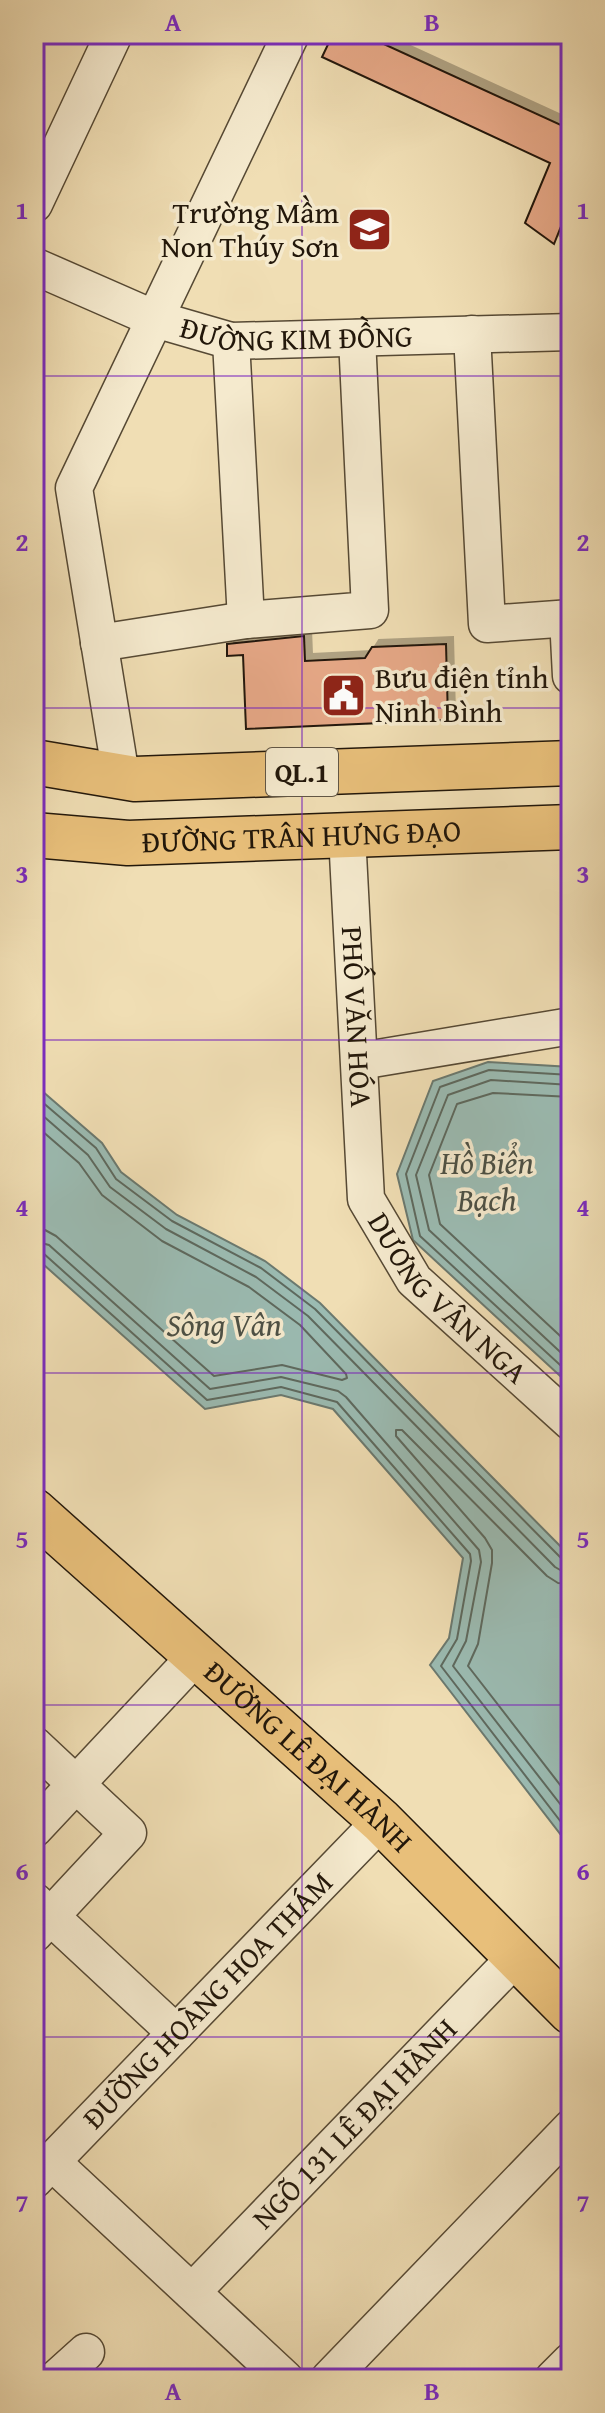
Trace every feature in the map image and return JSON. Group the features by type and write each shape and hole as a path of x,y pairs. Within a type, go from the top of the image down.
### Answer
{"main road":[{"name":"QL.1","path":"34,762 135,779 571,763"},
{"name":"ĐƯỜNG TRÂN HƯNG ĐẠO","path":"34,835 128,843 571,827"},
{"path":"34,845 128,843"},
{"name":"ĐƯỜNG LÊ ĐẠI HÀNH","path":"34,1511 381,1821 571,2012"}],"street":[{"path":"34,204 114,34"},
{"path":"121,776 74,488 291,34"},
{"name":"ĐƯỜNG KIM ĐỒNG","path":"34,266 155,319 231,341 571,332"},
{"path":"472,334 487,624 570,618 571,676"},
{"path":"99,643 246,620 370,610 357,338"},
{"path":"231,341 246,620"},
{"name":"PHỐ VĂN HÓA","path":"347,835 366,1199"},
{"path":"360,1061 571,1026"},
{"name":"DƯƠNG VÂN NGA","path":"366,1199 414,1280 571,1422"},
{"path":"34,1829 196,1656"},
{"path":"34,1745 128,1833 40,1916 176,2033"},
{"name":"ĐƯỜNG HOÀNG HOA THÁM","path":"43,2171 381,1821"},
{"name":"NGÕ 131 LÊ ĐẠI HÀNH","path":"192,2292 516,1957"},
{"path":"329,2379 571,2128"},
{"path":"43,2171 192,2292 285,2379"},
{"path":"56,2379 86,2352"},
{"path":"553,2379 571,2361"}],"water":[{"name":"Hồ Biển Bạch","path":"488,1062 571,1067 571,1386 413,1240 397,1174 433,1081"},
{"name":"Sông Vân","path":"34,1084 102,1143 121,1172 177,1215 265,1261 320,1303 571,1557 571,1848 430,1665 449,1638 463,1558 333,1409 281,1395 205,1409 34,1256"}],"building":[{"path":"333,34 362,34 565,127 571,114 571,201 554,244 525,223 550,163 322,57"},
{"path":"304,636 305,661 365,658 372,647 446,644 448,720 246,729 243,655 227,656 227,644"}],"place":[{"name":"Trường Mầm Non Thúy Sơn","path":"370,230"},
{"name":"Bưu điện tỉnh Ninh Bình","path":"344,695"}]}
